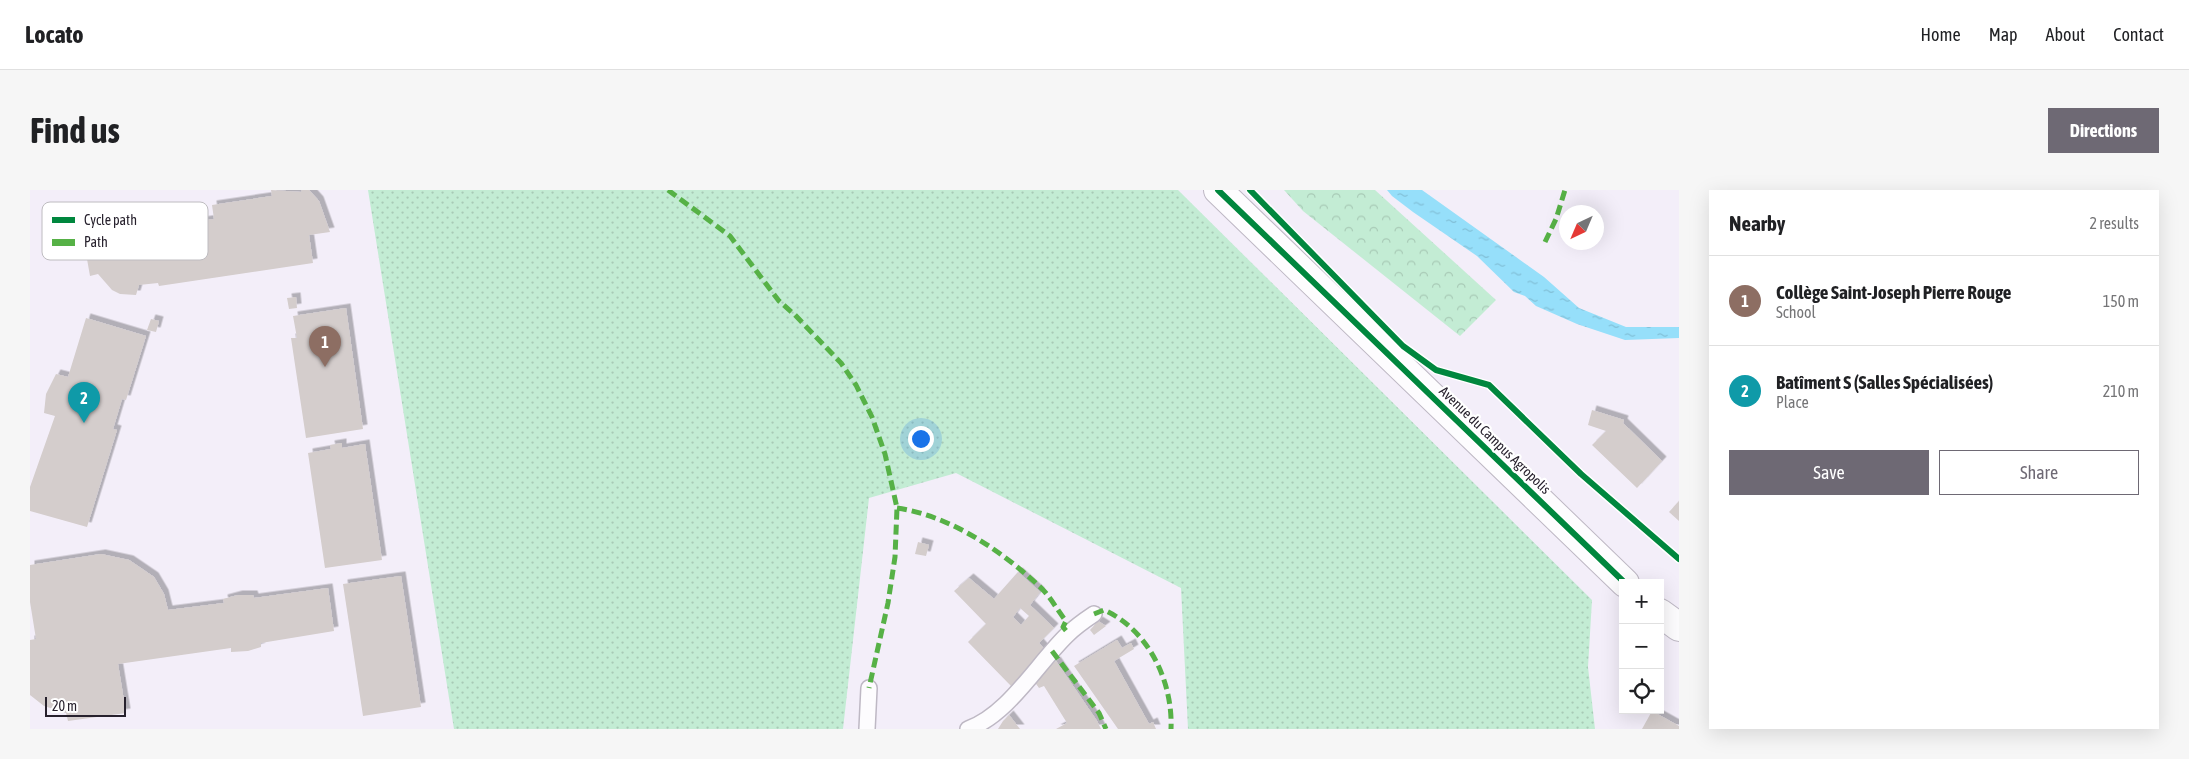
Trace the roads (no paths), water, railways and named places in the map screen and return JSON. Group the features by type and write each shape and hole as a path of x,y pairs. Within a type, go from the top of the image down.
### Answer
{"street":[{"name":"Avenue du Campus Agropolis","path":"1218,190 1621,579"},
{"path":"1664,616 1679,627"}],"lane":[{"path":"968,729 979,725 998,711 1068,633 1094,614"},
{"path":"867,729 869,688"}],"water":[{"path":"1387,190 1422,190 1544,277 1579,308 1626,327 1679,327 1679,338 1625,340 1577,324 1536,306 1525,296 1514,292 1477,256 1413,212"}],"place":[{"name":"Collège Saint-Joseph Pierre Rouge","path":"325,367"},
{"name":"Batîment S (Salles Spécialisées)","path":"84,423"}]}
